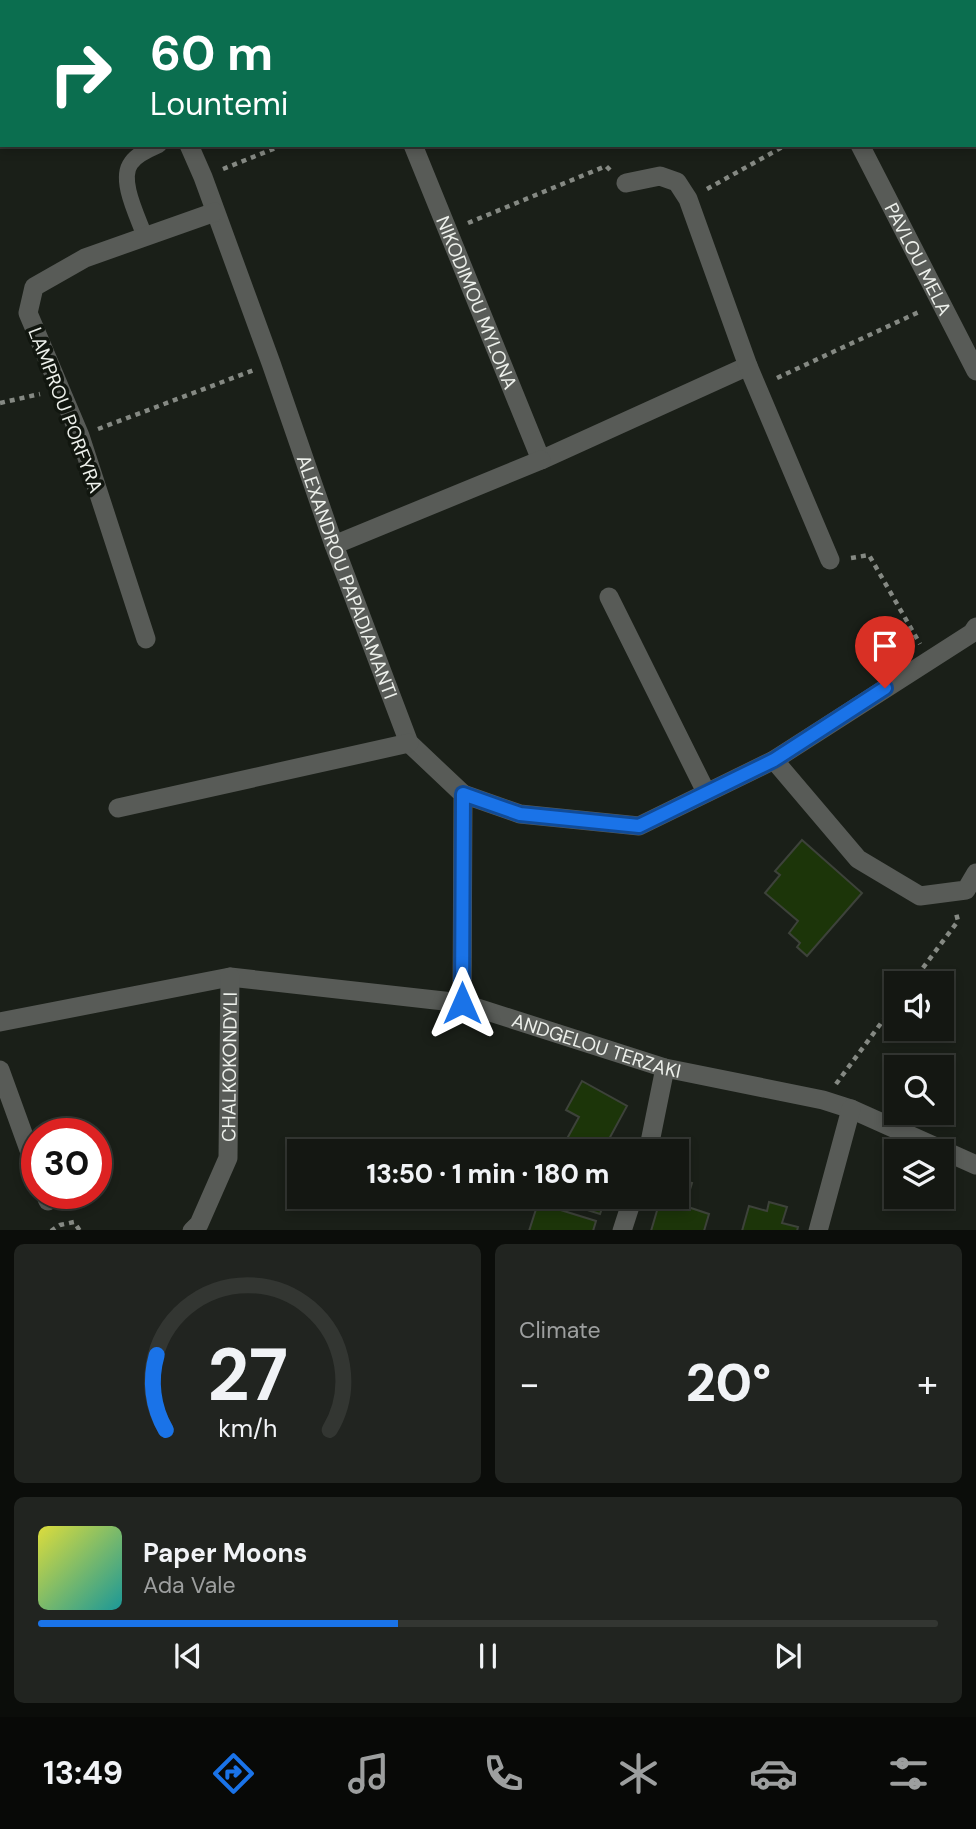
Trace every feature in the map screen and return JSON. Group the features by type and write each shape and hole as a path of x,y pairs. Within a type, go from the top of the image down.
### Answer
{"street":[{"name":"ALEXANDROU PAPADIAMANTI","path":"190,147 409,743 463,794"},
{"name":"NIKODIMOU MYLONA","path":"414,147 541,460"},
{"name":"PAVLOU MELA","path":"861,147 976,371"},
{"path":"626,183 660,176 677,182 688,199 748,366 830,561"},
{"name":"LAMPROU PORFYRA","path":"146,639 80,436 28,313 34,287 85,258 215,212"},
{"path":"334,545 541,460 748,366"},
{"path":"609,597 706,792"},
{"path":"462,1003 463,794 520,814 639,826 774,760 972,633 976,627"},
{"path":"118,808 409,743"},
{"path":"774,760 858,859 920,896 966,890 976,873"},
{"name":"ANDGELOU TERZAKI","path":"0,1022 230,977 462,1003 665,1068 823,1100 851,1109 976,1165"},
{"name":"CHALKOKONDYLI","path":"192,1230 199,1224 228,1158 230,977"},
{"path":"651,1139 665,1068"},
{"path":"0,1070 21,1128"},
{"path":"818,1230 851,1109"},
{"path":"622,1230 629,1209"}],"lane":[{"path":"145,237 125,181 130,163 155,147"}],"path":[{"path":"203,177 278,147"},
{"path":"688,199 782,147"},
{"path":"447,232 606,166 626,183"},
{"path":"757,388 941,302"},
{"path":"80,436 271,363"},
{"path":"0,403 60,390"},
{"path":"830,561 869,555 929,660"},
{"path":"921,971 958,921 951,892"},
{"path":"823,1100 884,1019"},
{"path":"51,1230 74,1222 80,1230"}],"building":[{"path":"802,840 862,893 807,956 797,947 800,943 789,933 798,921 765,893 780,875 775,871"},
{"path":"582,1081 627,1106 609,1139 567,1139 579,1117 566,1110"},
{"path":"769,1202 787,1207 782,1223 798,1227 797,1230 742,1230 749,1206 767,1211"},
{"path":"689,1207 709,1214 704,1230 651,1230 657,1209"},
{"path":"536,1209 557,1209 596,1221 593,1230 529,1230"},
{"path":"584,1209 602,1209 600,1214"}],"route":[{"path":"462,1003 463,794 520,814 639,826 774,760 885,688"}]}
